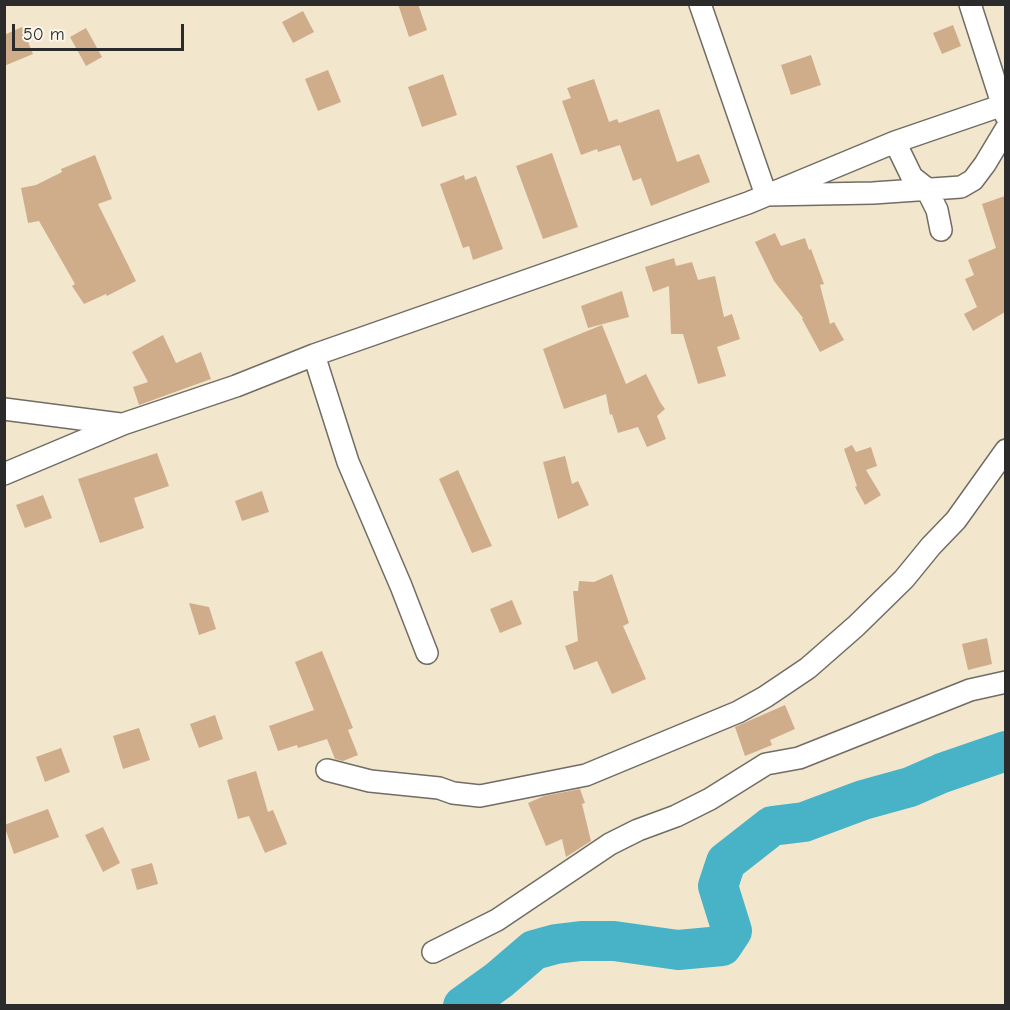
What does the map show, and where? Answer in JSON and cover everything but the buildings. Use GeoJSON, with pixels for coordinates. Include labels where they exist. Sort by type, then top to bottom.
{"type":"FeatureCollection","features":[{"type":"Feature","properties":{"kind":"street"},"geometry":{"type":"LineString","coordinates":[[700,4],[766,195]]}},
{"type":"Feature","properties":{"kind":"street"},"geometry":{"type":"LineString","coordinates":[[4,474],[123,424],[236,386],[314,355],[766,195],[895,142],[1005,108],[970,4]]}},
{"type":"Feature","properties":{"kind":"street"},"geometry":{"type":"LineString","coordinates":[[766,195],[873,193],[961,187],[974,180],[986,164],[1005,129]]}},
{"type":"Feature","properties":{"kind":"street"},"geometry":{"type":"LineString","coordinates":[[895,142],[912,177],[926,188],[937,210],[941,230]]}},
{"type":"Feature","properties":{"kind":"street"},"geometry":{"type":"LineString","coordinates":[[314,355],[348,462],[427,653]]}},
{"type":"Feature","properties":{"kind":"street"},"geometry":{"type":"LineString","coordinates":[[4,409],[123,424]]}},
{"type":"Feature","properties":{"kind":"street"},"geometry":{"type":"LineString","coordinates":[[327,770],[370,781],[439,788],[453,793],[480,796],[586,775],[738,712],[808,668],[888,595],[956,520],[1005,450]]}},
{"type":"Feature","properties":{"kind":"street"},"geometry":{"type":"LineString","coordinates":[[434,952],[497,920],[610,844],[710,799],[766,764],[799,758],[970,690],[1005,682]]}},
{"type":"Feature","properties":{"kind":"waterway"},"geometry":{"type":"LineString","coordinates":[[463,1006],[499,980],[534,950],[556,944],[614,941],[678,950],[722,946],[732,931],[718,886],[726,862],[772,826],[804,822],[863,800],[910,787],[942,773],[1006,751]]}}]}
